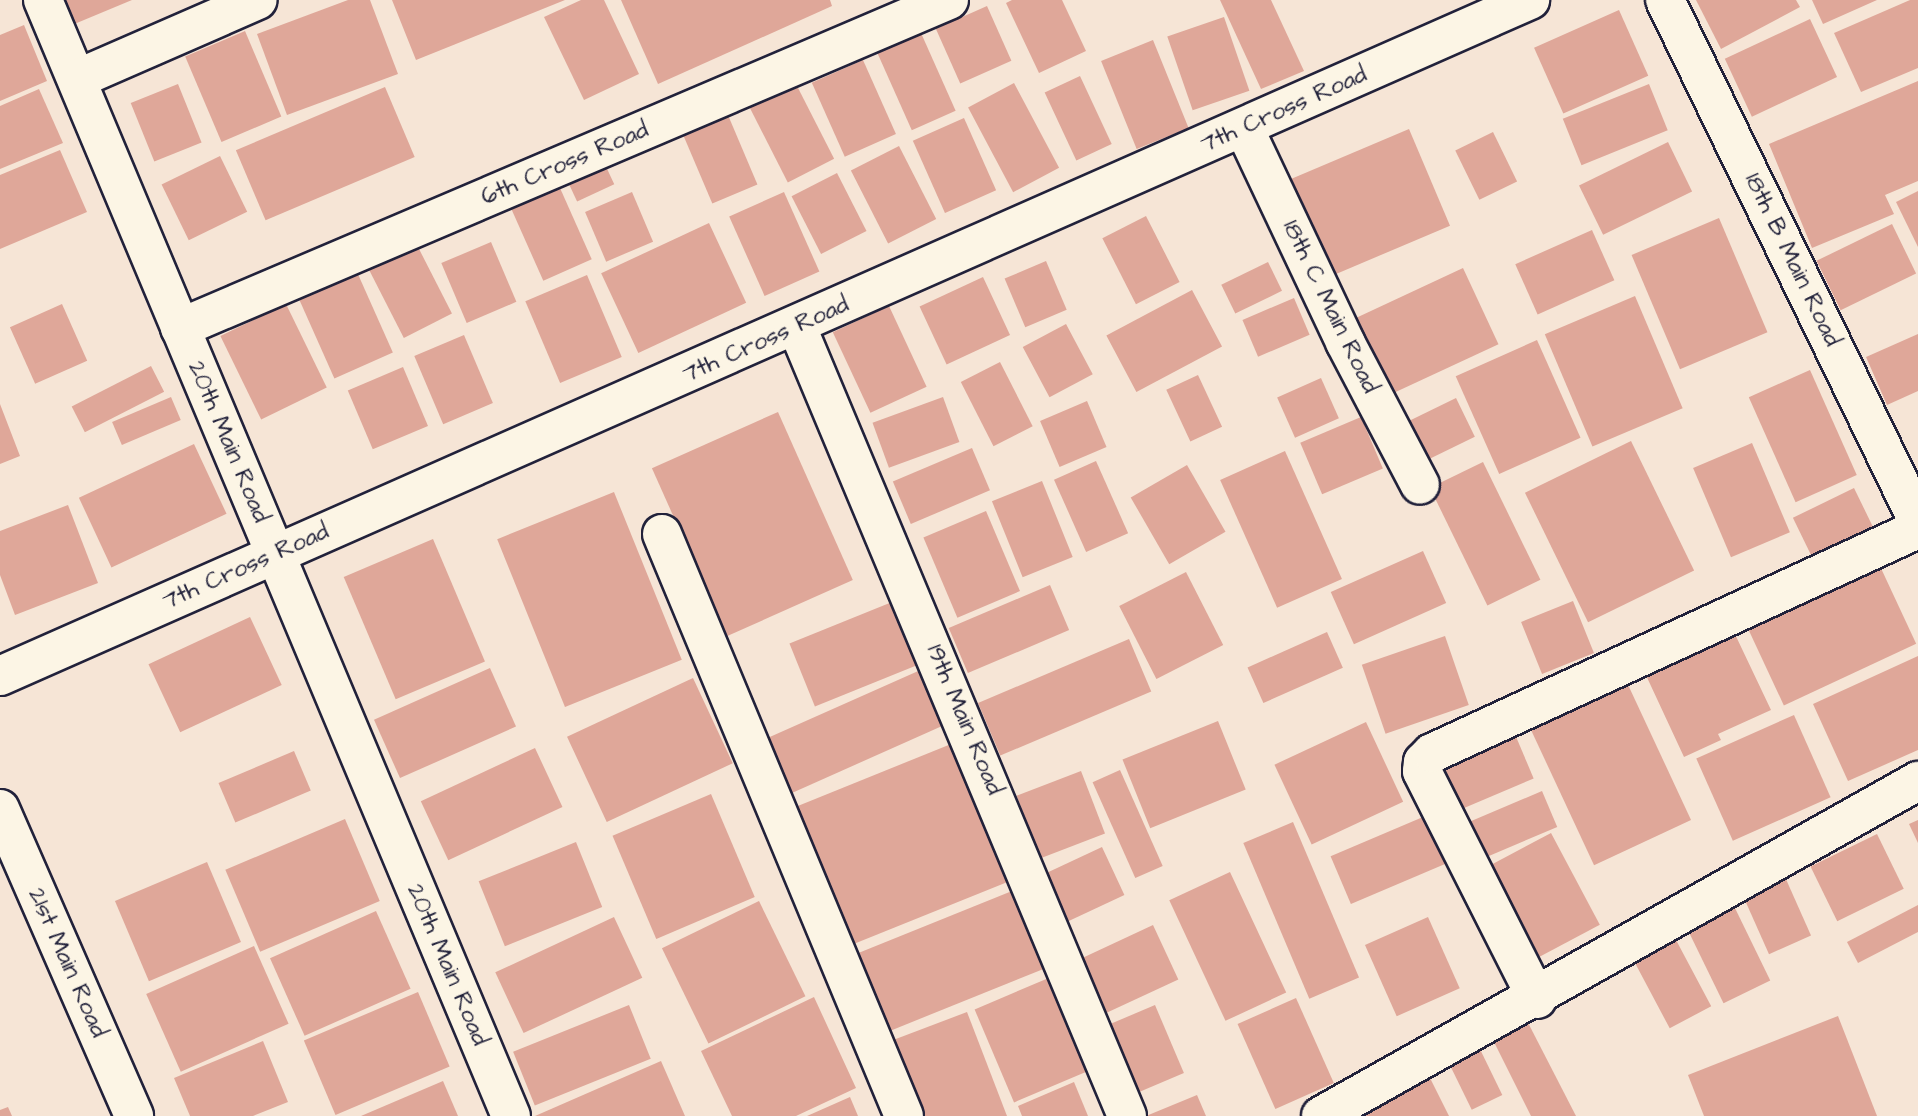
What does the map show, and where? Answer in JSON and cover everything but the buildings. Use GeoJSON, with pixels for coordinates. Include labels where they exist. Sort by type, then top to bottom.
{"type":"FeatureCollection","features":[{"type":"Feature","properties":{"kind":"street","name":"20th Main Road"},"geometry":{"type":"LineString","coordinates":[[43,0],[511,1116]]}},
{"type":"Feature","properties":{"kind":"street"},"geometry":{"type":"LineString","coordinates":[[77,79],[258,0]]}},
{"type":"Feature","properties":{"kind":"street","name":"6th Cross Road"},"geometry":{"type":"LineString","coordinates":[[180,328],[949,0]]}},
{"type":"Feature","properties":{"kind":"street","name":"7th Cross Road"},"geometry":{"type":"LineString","coordinates":[[0,676],[797,327],[1530,0]]}},
{"type":"Feature","properties":{"kind":"street","name":"18th B Main Road"},"geometry":{"type":"LineString","coordinates":[[1665,0],[1918,521]]}},
{"type":"Feature","properties":{"kind":"street","name":"18th C Main Road"},"geometry":{"type":"LineString","coordinates":[[1244,128],[1345,342],[1420,485]]}},
{"type":"Feature","properties":{"kind":"street","name":"19th Main Road"},"geometry":{"type":"LineString","coordinates":[[797,327],[1127,1116]]}},
{"type":"Feature","properties":{"kind":"street"},"geometry":{"type":"LineString","coordinates":[[1536,999],[1422,771],[1423,762],[1432,752],[1918,529]]}},
{"type":"Feature","properties":{"kind":"street"},"geometry":{"type":"LineString","coordinates":[[662,534],[904,1116]]}},
{"type":"Feature","properties":{"kind":"street"},"geometry":{"type":"LineString","coordinates":[[1321,1116],[1536,999],[1918,781]]}},
{"type":"Feature","properties":{"kind":"street","name":"21st Main Road"},"geometry":{"type":"LineString","coordinates":[[0,809],[134,1116]]}}]}
